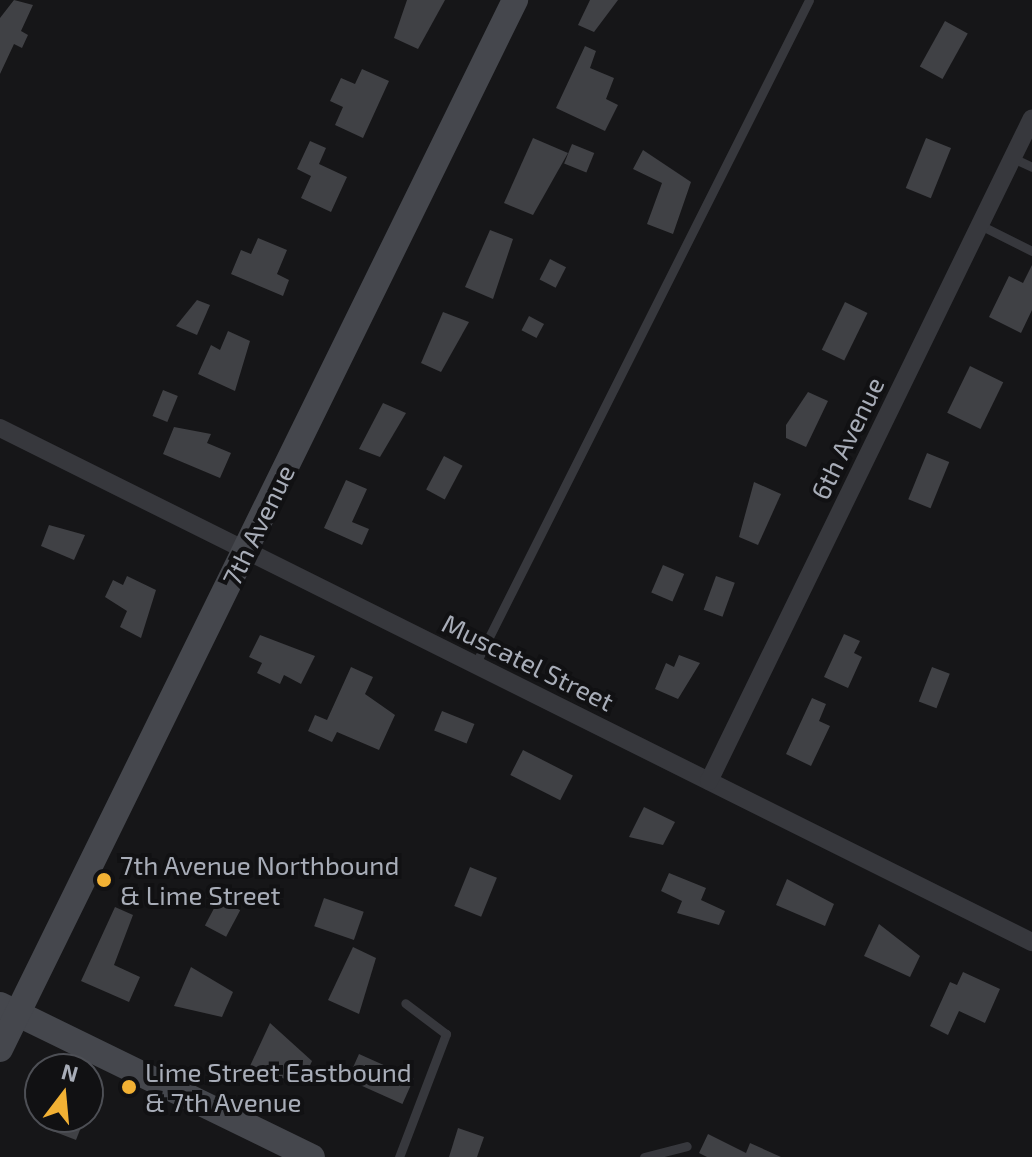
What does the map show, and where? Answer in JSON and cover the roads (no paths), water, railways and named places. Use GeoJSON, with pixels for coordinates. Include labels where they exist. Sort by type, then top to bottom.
{"type":"FeatureCollection","features":[{"type":"Feature","properties":{"kind":"street","name":"7th Avenue"},"geometry":{"type":"LineString","coordinates":[[0,1049],[9,1009],[245,551],[515,0]]}},
{"type":"Feature","properties":{"kind":"street","name":"6th Avenue"},"geometry":{"type":"LineString","coordinates":[[709,781],[1032,118]]}},
{"type":"Feature","properties":{"kind":"street","name":"Muscatel Street"},"geometry":{"type":"LineString","coordinates":[[0,428],[1032,942]]}},
{"type":"Feature","properties":{"kind":"street"},"geometry":{"type":"LineString","coordinates":[[9,1009],[312,1157]]}},
{"type":"Feature","properties":{"kind":"lane"},"geometry":{"type":"LineString","coordinates":[[475,665],[809,0]]}},
{"type":"Feature","properties":{"kind":"lane"},"geometry":{"type":"LineString","coordinates":[[1013,158],[1032,167]]}},
{"type":"Feature","properties":{"kind":"lane"},"geometry":{"type":"LineString","coordinates":[[980,225],[1032,251]]}},
{"type":"Feature","properties":{"kind":"lane"},"geometry":{"type":"LineString","coordinates":[[399,1157],[446,1046],[442,1024],[405,1003]]}},
{"type":"Feature","properties":{"kind":"lane"},"geometry":{"type":"LineString","coordinates":[[644,1157],[687,1146]]}},
{"type":"Feature","properties":{"kind":"place","name":"7th Avenue Northbound & Lime Street"},"geometry":{"type":"Point","coordinates":[104,880]}},
{"type":"Feature","properties":{"kind":"place","name":"Lime Street Eastbound & 7th Avenue"},"geometry":{"type":"Point","coordinates":[129,1087]}}]}
